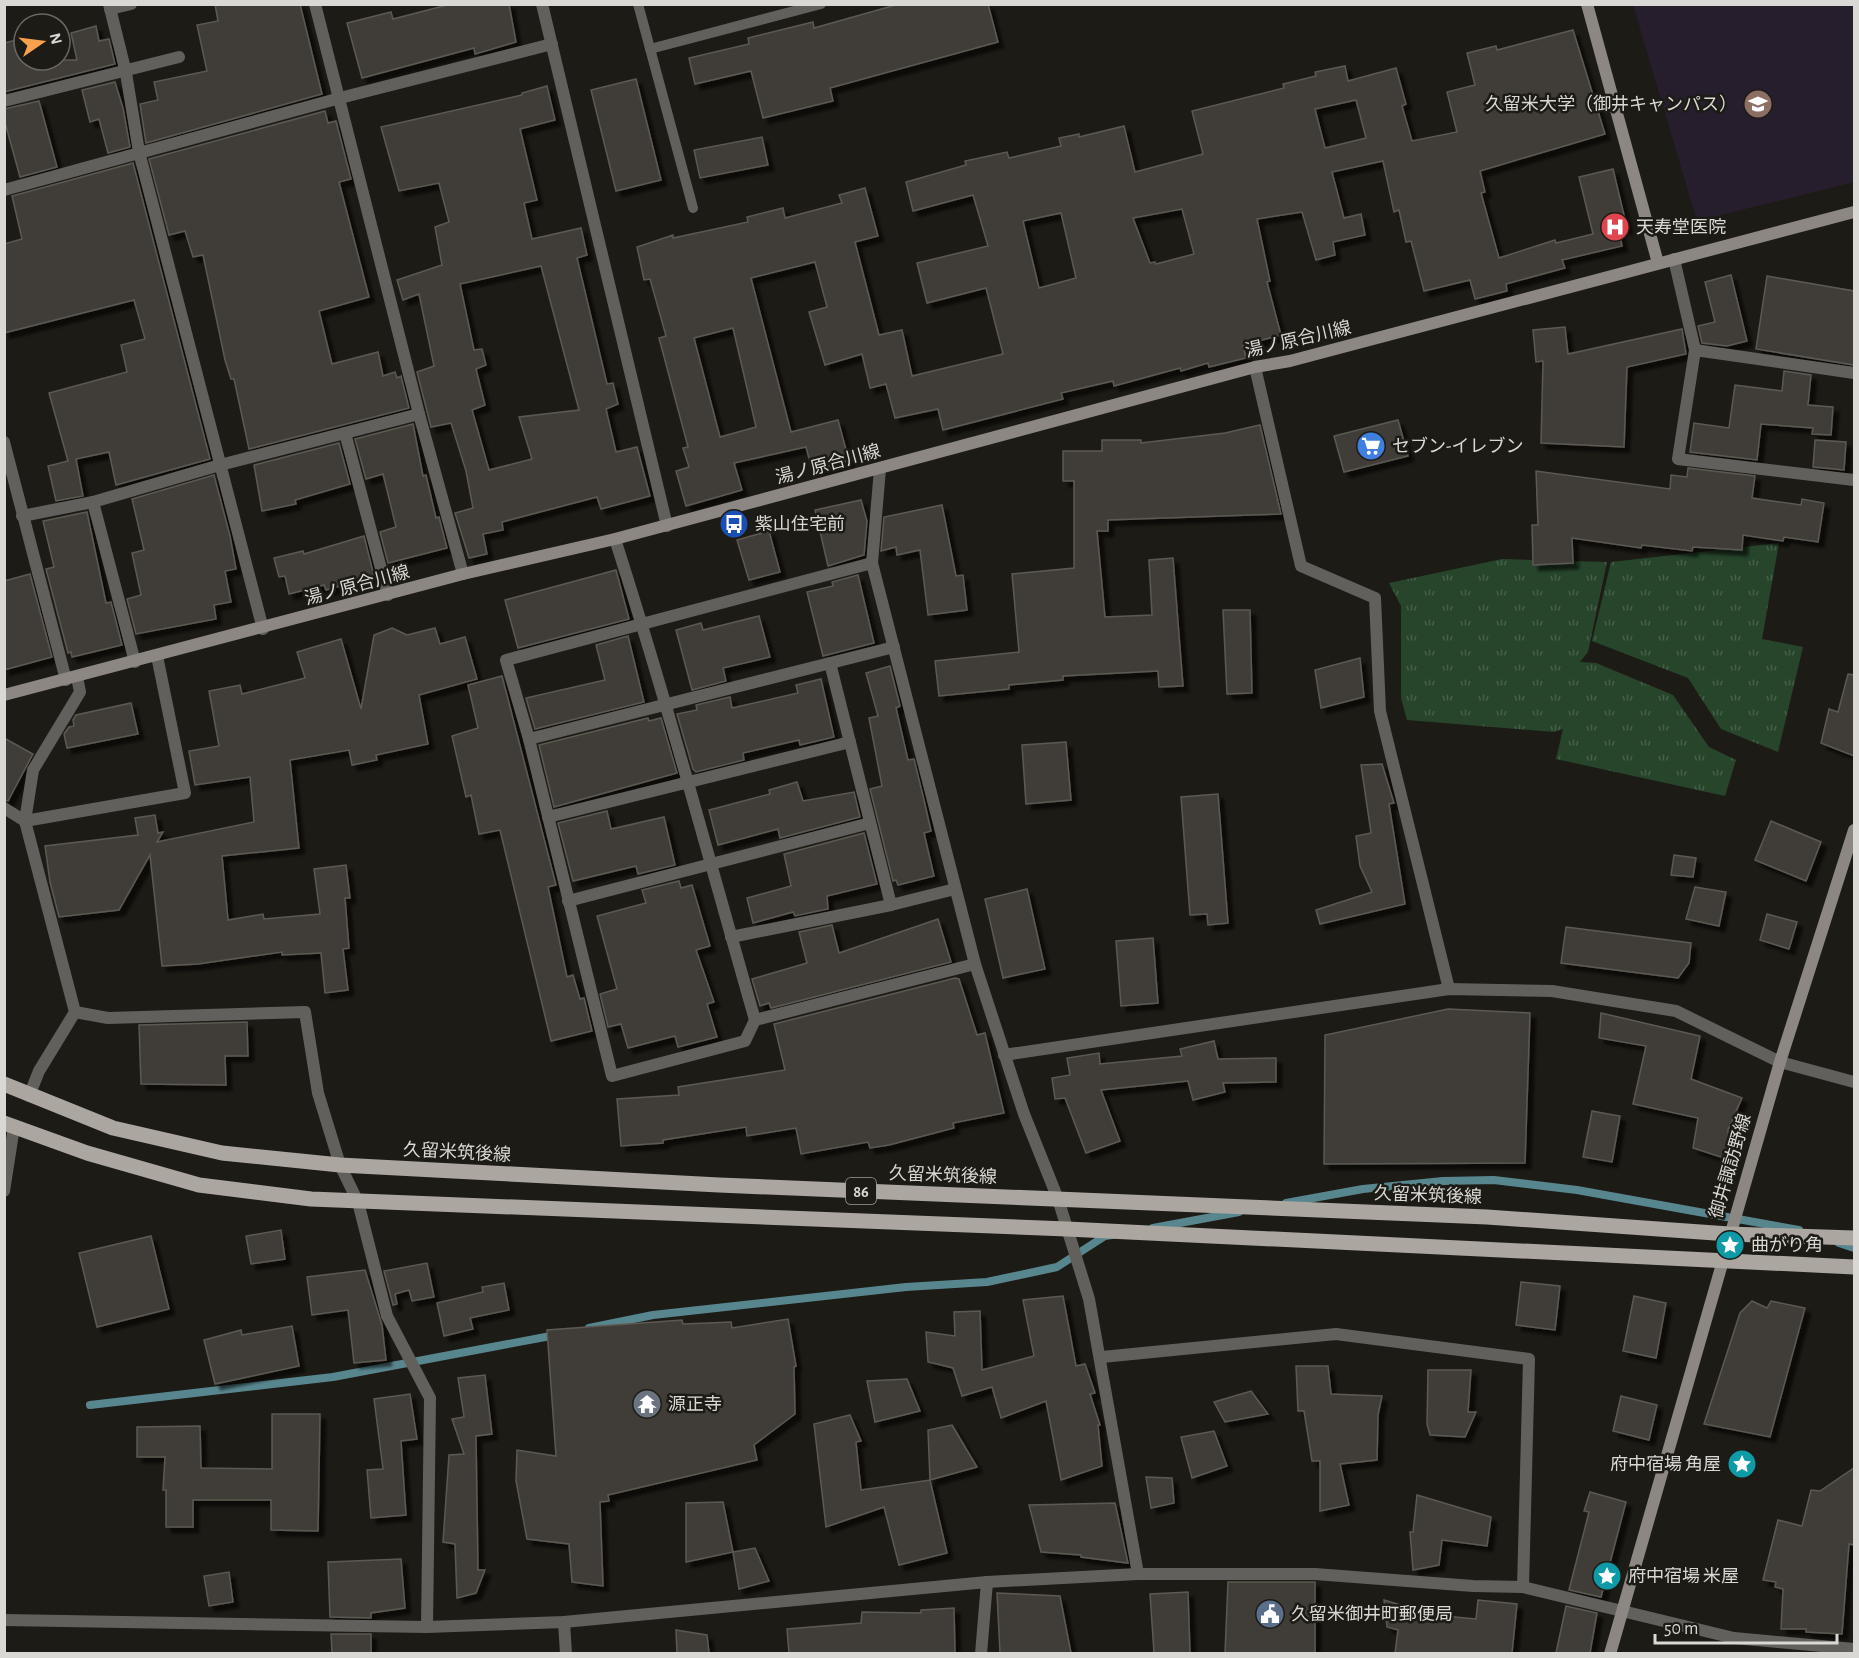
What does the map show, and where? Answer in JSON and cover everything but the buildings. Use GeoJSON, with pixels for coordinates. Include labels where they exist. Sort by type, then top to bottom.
{"type":"FeatureCollection","features":[{"type":"Feature","properties":{"kind":"main road"},"geometry":{"type":"LineString","coordinates":[[1587,4],[1658,263],[1854,212]]}},
{"type":"Feature","properties":{"kind":"main road","name":"湯ノ原合川線"},"geometry":{"type":"LineString","coordinates":[[4,695],[263,629],[463,574],[667,526],[1255,367],[1290,361],[1658,263]]}},
{"type":"Feature","properties":{"kind":"main road","name":"御井諏訪野線"},"geometry":{"type":"LineString","coordinates":[[1610,1653],[1721,1260],[1780,1062],[1854,830]]}},
{"type":"Feature","properties":{"kind":"main road","name":"久留米筑後線"},"geometry":{"type":"LineString","coordinates":[[4,1084],[113,1128],[222,1153],[340,1165],[1487,1217],[1729,1234],[1854,1238]]}},
{"type":"Feature","properties":{"kind":"main road","name":"86"},"geometry":{"type":"LineString","coordinates":[[9,1125],[87,1153],[199,1185],[358,1202],[1067,1229],[1854,1267]]}},
{"type":"Feature","properties":{"kind":"street"},"geometry":{"type":"LineString","coordinates":[[131,4],[109,7],[126,72],[139,152],[263,629]]}},
{"type":"Feature","properties":{"kind":"street"},"geometry":{"type":"LineString","coordinates":[[315,4],[419,414],[463,574]]}},
{"type":"Feature","properties":{"kind":"street"},"geometry":{"type":"LineString","coordinates":[[542,4],[667,526]]}},
{"type":"Feature","properties":{"kind":"street"},"geometry":{"type":"LineString","coordinates":[[4,190],[340,98],[552,44]]}},
{"type":"Feature","properties":{"kind":"street"},"geometry":{"type":"LineString","coordinates":[[4,101],[179,57]]}},
{"type":"Feature","properties":{"kind":"street"},"geometry":{"type":"LineString","coordinates":[[1674,259],[1695,350],[1678,459],[1854,480]]}},
{"type":"Feature","properties":{"kind":"street"},"geometry":{"type":"LineString","coordinates":[[1695,350],[1854,373]]}},
{"type":"Feature","properties":{"kind":"street"},"geometry":{"type":"LineString","coordinates":[[1255,367],[1301,566],[1376,598],[1380,711],[1449,989]]}},
{"type":"Feature","properties":{"kind":"street"},"geometry":{"type":"LineString","coordinates":[[22,516],[93,502],[220,465],[419,414]]}},
{"type":"Feature","properties":{"kind":"street"},"geometry":{"type":"LineString","coordinates":[[345,433],[388,595]]}},
{"type":"Feature","properties":{"kind":"street"},"geometry":{"type":"LineString","coordinates":[[4,442],[22,516],[72,679],[80,692],[33,770],[25,821],[75,1011],[39,1071],[29,1096]]}},
{"type":"Feature","properties":{"kind":"street"},"geometry":{"type":"LineString","coordinates":[[880,469],[872,563],[975,964],[1004,1055],[1058,1199],[1089,1299],[1138,1574]]}},
{"type":"Feature","properties":{"kind":"street"},"geometry":{"type":"LineString","coordinates":[[93,502],[135,662]]}},
{"type":"Feature","properties":{"kind":"street"},"geometry":{"type":"LineString","coordinates":[[615,539],[642,624],[712,864],[755,1020],[744,1041],[612,1077],[529,739],[506,660],[642,624],[872,563]]}},
{"type":"Feature","properties":{"kind":"street"},"geometry":{"type":"LineString","coordinates":[[529,739],[894,647]]}},
{"type":"Feature","properties":{"kind":"street"},"geometry":{"type":"LineString","coordinates":[[4,808],[25,821],[185,793],[156,656]]}},
{"type":"Feature","properties":{"kind":"street"},"geometry":{"type":"LineString","coordinates":[[830,663],[891,905]]}},
{"type":"Feature","properties":{"kind":"street"},"geometry":{"type":"LineString","coordinates":[[548,818],[850,742]]}},
{"type":"Feature","properties":{"kind":"street"},"geometry":{"type":"LineString","coordinates":[[568,901],[870,823]]}},
{"type":"Feature","properties":{"kind":"street"},"geometry":{"type":"LineString","coordinates":[[731,937],[891,905],[955,889]]}},
{"type":"Feature","properties":{"kind":"street"},"geometry":{"type":"LineString","coordinates":[[755,1020],[975,964]]}},
{"type":"Feature","properties":{"kind":"street"},"geometry":{"type":"LineString","coordinates":[[1004,1055],[1449,989],[1552,991],[1676,1011],[1780,1062],[1854,1082]]}},
{"type":"Feature","properties":{"kind":"street"},"geometry":{"type":"LineString","coordinates":[[75,1011],[108,1018],[304,1012],[318,1093],[340,1165],[358,1202],[387,1316],[430,1398],[427,1627]]}},
{"type":"Feature","properties":{"kind":"street"},"geometry":{"type":"LineString","coordinates":[[4,1191],[9,1125]]}},
{"type":"Feature","properties":{"kind":"street"},"geometry":{"type":"LineString","coordinates":[[1101,1358],[1336,1334],[1529,1359],[1522,1587]]}},
{"type":"Feature","properties":{"kind":"street"},"geometry":{"type":"LineString","coordinates":[[4,1620],[427,1627],[564,1622],[987,1582],[1138,1574],[1314,1574],[1473,1586],[1522,1587],[1734,1638],[1854,1649]]}},
{"type":"Feature","properties":{"kind":"street"},"geometry":{"type":"LineString","coordinates":[[981,1653],[987,1582]]}},
{"type":"Feature","properties":{"kind":"street"},"geometry":{"type":"LineString","coordinates":[[564,1622],[566,1653]]}},
{"type":"Feature","properties":{"kind":"lane"},"geometry":{"type":"LineString","coordinates":[[638,4],[693,208]]}},
{"type":"Feature","properties":{"kind":"lane"},"geometry":{"type":"LineString","coordinates":[[650,49],[821,4]]}},
{"type":"Feature","properties":{"kind":"shaded area","name":"久留米大学（御井キャンパス）"},"geometry":{"type":"Polygon","coordinates":[[[1633,5],[1854,5],[1854,182],[1697,221],[1633,5]]]}},
{"type":"Feature","properties":{"kind":"green space"},"geometry":{"type":"Polygon","coordinates":[[[1779,543],[1762,639],[1803,647],[1778,752],[1721,729],[1688,678],[1592,641],[1611,562],[1779,543]]]}},
{"type":"Feature","properties":{"kind":"green space"},"geometry":{"type":"Polygon","coordinates":[[[1502,559],[1607,562],[1588,652],[1580,662],[1596,663],[1673,695],[1709,747],[1736,760],[1725,796],[1556,759],[1563,729],[1554,732],[1407,720],[1401,698],[1401,606],[1389,583],[1502,559]]]}},
{"type":"Feature","properties":{"kind":"waterway"},"geometry":{"type":"LineString","coordinates":[[1286,1203],[1363,1189],[1443,1181],[1494,1180],[1577,1190],[1799,1230]]}},
{"type":"Feature","properties":{"kind":"waterway"},"geometry":{"type":"LineString","coordinates":[[1153,1228],[1239,1212]]}},
{"type":"Feature","properties":{"kind":"waterway"},"geometry":{"type":"LineString","coordinates":[[589,1328],[653,1315],[906,1287],[987,1282],[1057,1267],[1105,1236],[1112,1235]]}},
{"type":"Feature","properties":{"kind":"waterway"},"geometry":{"type":"LineString","coordinates":[[1839,1243],[1854,1248]]}},
{"type":"Feature","properties":{"kind":"waterway"},"geometry":{"type":"LineString","coordinates":[[90,1405],[333,1377],[556,1335]]}},
{"type":"Feature","properties":{"kind":"place","name":"久留米大学（御井キャンパス）"},"geometry":{"type":"Point","coordinates":[1758,104]}},
{"type":"Feature","properties":{"kind":"place","name":"天寿堂医院"},"geometry":{"type":"Point","coordinates":[1615,227]}},
{"type":"Feature","properties":{"kind":"place","name":"セブン-イレブン"},"geometry":{"type":"Point","coordinates":[1371,446]}},
{"type":"Feature","properties":{"kind":"place","name":"紫山住宅前"},"geometry":{"type":"Point","coordinates":[734,524]}},
{"type":"Feature","properties":{"kind":"place","name":"曲がり角"},"geometry":{"type":"Point","coordinates":[1730,1245]}},
{"type":"Feature","properties":{"kind":"place","name":"源正寺"},"geometry":{"type":"Point","coordinates":[647,1404]}},
{"type":"Feature","properties":{"kind":"place","name":"府中宿場 角屋"},"geometry":{"type":"Point","coordinates":[1742,1464]}},
{"type":"Feature","properties":{"kind":"place","name":"府中宿場 米屋"},"geometry":{"type":"Point","coordinates":[1607,1576]}},
{"type":"Feature","properties":{"kind":"place","name":"久留米御井町郵便局"},"geometry":{"type":"Point","coordinates":[1270,1614]}}]}
